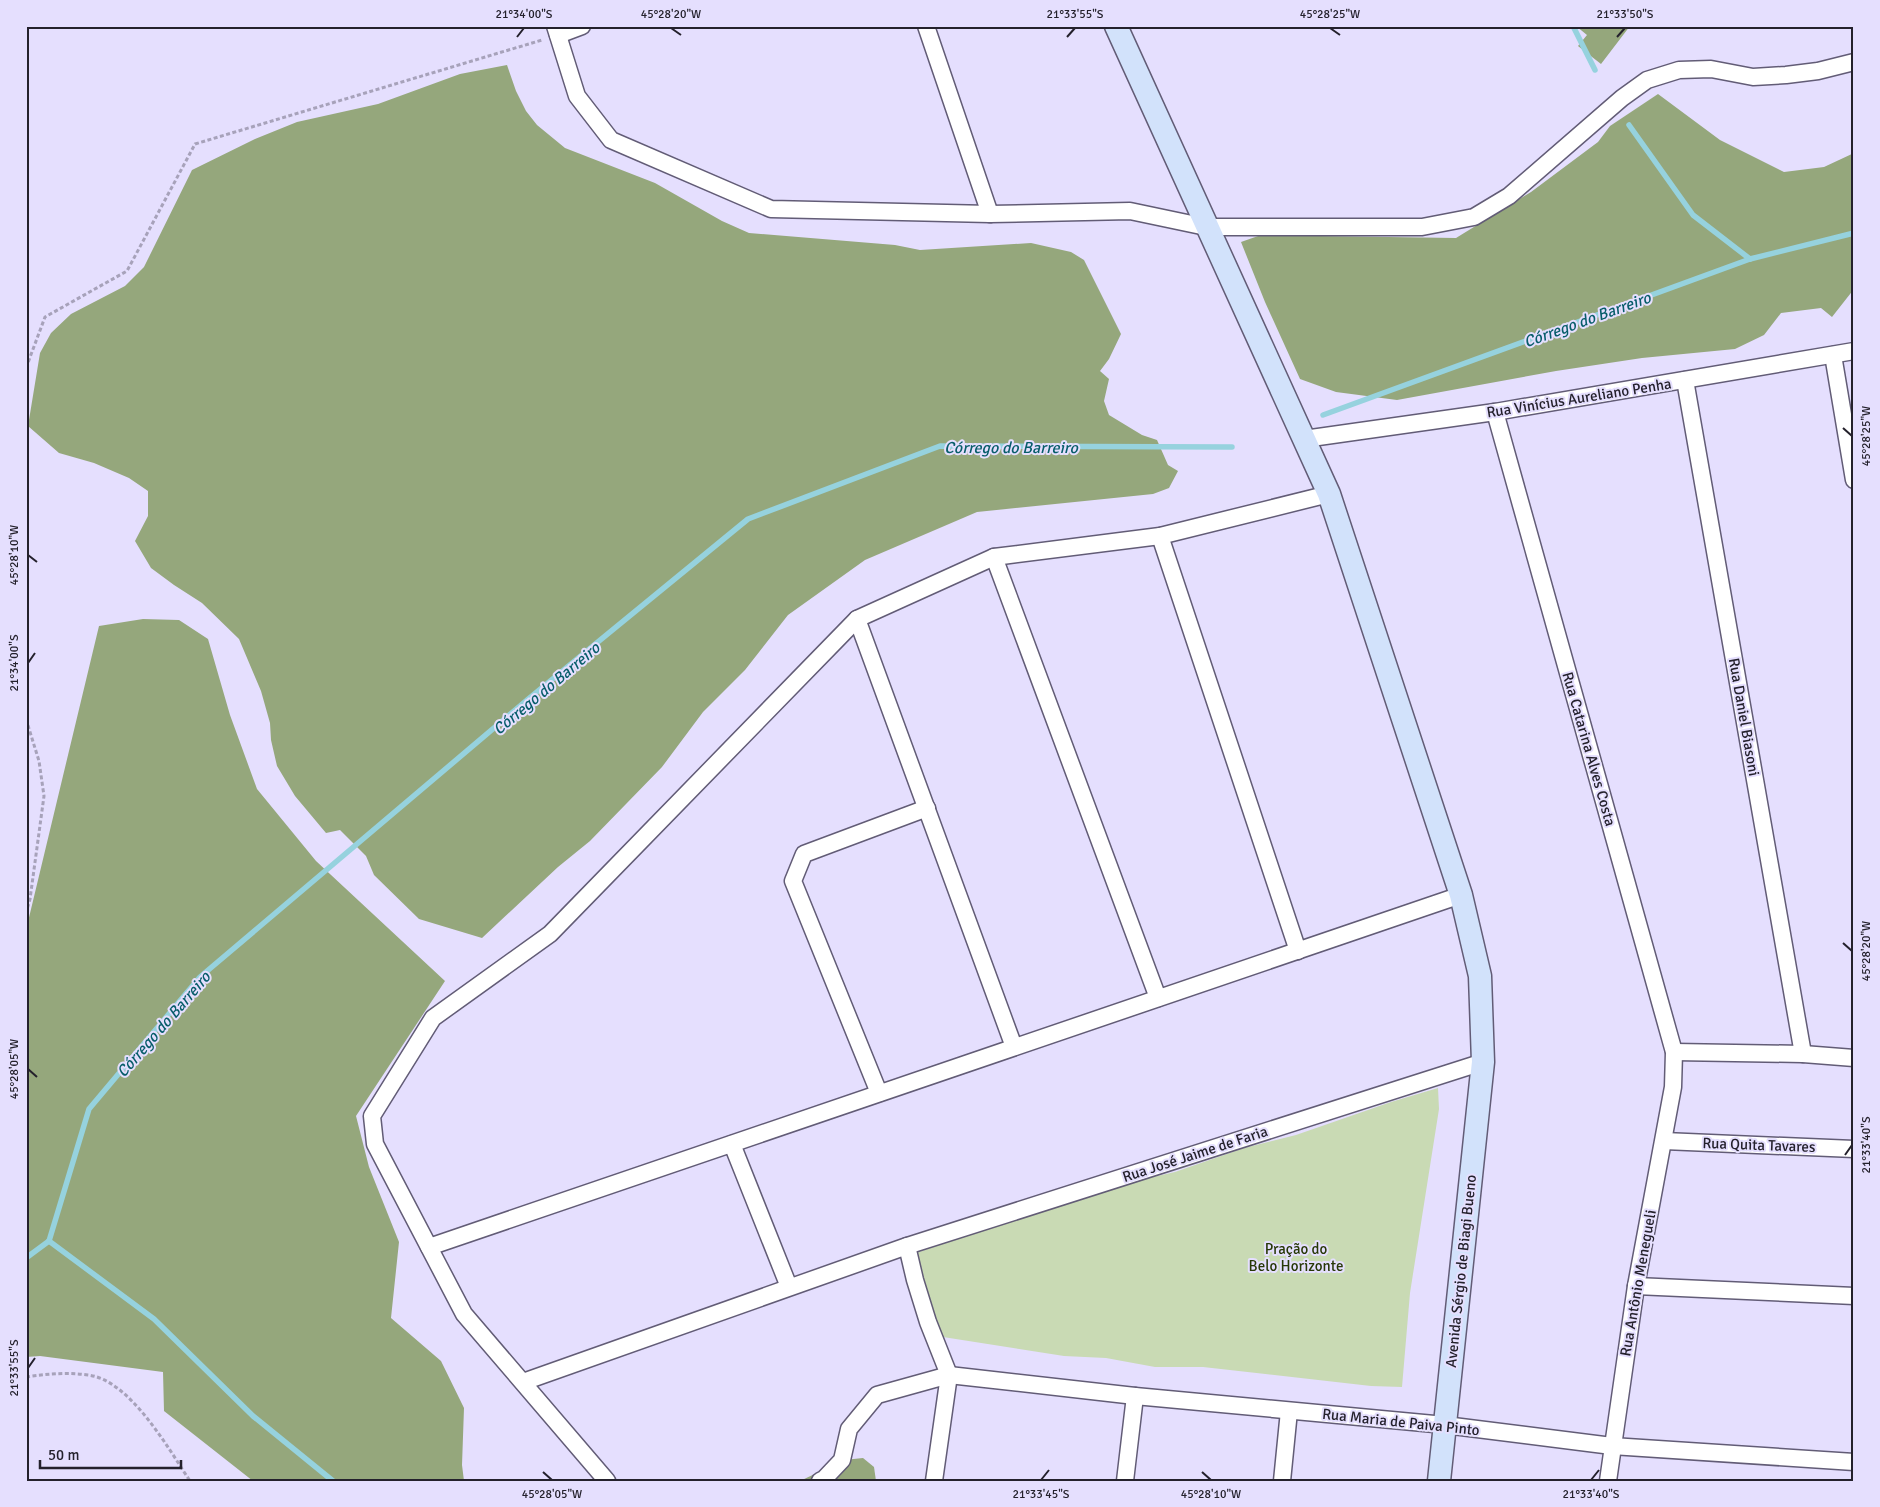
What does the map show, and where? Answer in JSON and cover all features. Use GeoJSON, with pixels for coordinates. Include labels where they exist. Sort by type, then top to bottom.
{"type":"FeatureCollection","features":[{"type":"Feature","properties":{"kind":"street"},"geometry":{"type":"LineString","coordinates":[[582,26],[557,31],[577,96],[611,140],[771,209],[990,214],[1130,212],[1206,226],[1422,227],[1474,217],[1510,196],[1622,98],[1648,80],[1679,70],[1711,69],[1753,77],[1786,76],[1818,71],[1854,62]]}},
{"type":"Feature","properties":{"kind":"street"},"geometry":{"type":"LineString","coordinates":[[926,26],[990,214]]}},
{"type":"Feature","properties":{"kind":"street","name":"Avenida Sérgio de Biagi Bueno"},"geometry":{"type":"LineString","coordinates":[[1116,26],[1329,494],[1461,895],[1480,976],[1483,1062],[1439,1481]]}},
{"type":"Feature","properties":{"kind":"street","name":"Rua Vinícius Aureliano Penha"},"geometry":{"type":"LineString","coordinates":[[1304,439],[1495,412],[1854,351]]}},
{"type":"Feature","properties":{"kind":"street"},"geometry":{"type":"LineString","coordinates":[[1833,355],[1854,480]]}},
{"type":"Feature","properties":{"kind":"street","name":"Rua Daniel Biasoni"},"geometry":{"type":"LineString","coordinates":[[1685,380],[1803,1054]]}},
{"type":"Feature","properties":{"kind":"street","name":"Rua Catarina Alves Costa"},"geometry":{"type":"LineString","coordinates":[[1495,412],[1674,1052],[1673,1087]]}},
{"type":"Feature","properties":{"kind":"street"},"geometry":{"type":"LineString","coordinates":[[607,1481],[464,1314],[375,1144],[372,1116],[432,1018],[550,934],[857,619],[994,557],[1160,536],[1329,494]]}},
{"type":"Feature","properties":{"kind":"street"},"geometry":{"type":"LineString","coordinates":[[1160,536],[1298,951]]}},
{"type":"Feature","properties":{"kind":"street"},"geometry":{"type":"LineString","coordinates":[[994,557],[1158,998]]}},
{"type":"Feature","properties":{"kind":"street"},"geometry":{"type":"LineString","coordinates":[[857,619],[1014,1047]]}},
{"type":"Feature","properties":{"kind":"street"},"geometry":{"type":"LineString","coordinates":[[879,1094],[793,880],[804,854],[926,808]]}},
{"type":"Feature","properties":{"kind":"street"},"geometry":{"type":"LineString","coordinates":[[429,1247],[1461,895]]}},
{"type":"Feature","properties":{"kind":"street"},"geometry":{"type":"LineString","coordinates":[[1674,1052],[1803,1054],[1854,1058]]}},
{"type":"Feature","properties":{"kind":"street","name":"Rua José Jaime de Faria"},"geometry":{"type":"LineString","coordinates":[[522,1382],[907,1246],[1483,1062]]}},
{"type":"Feature","properties":{"kind":"street","name":"Rua Antônio Menegueli"},"geometry":{"type":"LineString","coordinates":[[1608,1481],[1636,1286],[1673,1087]]}},
{"type":"Feature","properties":{"kind":"street","name":"Rua Quita Tavares"},"geometry":{"type":"LineString","coordinates":[[1664,1141],[1854,1149]]}},
{"type":"Feature","properties":{"kind":"street"},"geometry":{"type":"LineString","coordinates":[[732,1144],[789,1287]]}},
{"type":"Feature","properties":{"kind":"street"},"geometry":{"type":"LineString","coordinates":[[907,1246],[928,1322],[948,1375],[934,1481]]}},
{"type":"Feature","properties":{"kind":"street"},"geometry":{"type":"LineString","coordinates":[[1636,1286],[1854,1296]]}},
{"type":"Feature","properties":{"kind":"street"},"geometry":{"type":"LineString","coordinates":[[820,1481],[842,1460],[849,1428],[877,1395],[948,1375]]}},
{"type":"Feature","properties":{"kind":"street","name":"Rua Maria de Paiva Pinto"},"geometry":{"type":"LineString","coordinates":[[948,1375],[1135,1396],[1445,1425],[1612,1446],[1854,1462]]}},
{"type":"Feature","properties":{"kind":"street"},"geometry":{"type":"LineString","coordinates":[[1125,1481],[1135,1396]]}},
{"type":"Feature","properties":{"kind":"street"},"geometry":{"type":"LineString","coordinates":[[1282,1481],[1289,1411]]}},
{"type":"Feature","properties":{"kind":"path"},"geometry":{"type":"LineString","coordinates":[[26,368],[45,317],[126,271],[195,144],[557,31]]}},
{"type":"Feature","properties":{"kind":"path"},"geometry":{"type":"LineString","coordinates":[[26,719],[39,761],[44,796],[30,899],[26,913]]}},
{"type":"Feature","properties":{"kind":"path"},"geometry":{"type":"LineString","coordinates":[[26,1377],[51,1374],[90,1375],[110,1383],[142,1410],[190,1481]]}},
{"type":"Feature","properties":{"kind":"green space"},"geometry":{"type":"Polygon","coordinates":[[[1576,26],[1630,26],[1601,64],[1578,46],[1587,35],[1576,26]]]}},
{"type":"Feature","properties":{"kind":"green space"},"geometry":{"type":"Polygon","coordinates":[[[507,65],[516,91],[526,111],[537,125],[565,148],[655,183],[722,221],[749,233],[895,245],[920,250],[1031,243],[1071,252],[1084,260],[1121,334],[1109,359],[1100,371],[1109,379],[1104,401],[1109,415],[1142,435],[1157,440],[1168,465],[1178,471],[1169,488],[1153,494],[977,512],[865,560],[788,615],[745,670],[703,712],[662,767],[590,841],[558,867],[482,938],[419,919],[374,875],[366,856],[340,830],[326,833],[295,796],[277,766],[271,740],[270,723],[261,691],[239,639],[202,603],[151,568],[135,541],[148,516],[148,491],[129,478],[94,463],[59,453],[28,426],[40,353],[51,333],[71,314],[125,286],[144,267],[192,170],[255,139],[297,122],[378,104],[460,74],[507,65]]]}},
{"type":"Feature","properties":{"kind":"green space"},"geometry":{"type":"Polygon","coordinates":[[[1658,94],[1720,140],[1784,172],[1824,167],[1854,153],[1854,289],[1832,317],[1821,308],[1781,313],[1764,335],[1735,349],[1642,358],[1556,371],[1397,400],[1336,392],[1300,379],[1265,302],[1241,242],[1261,235],[1456,238],[1531,192],[1598,142],[1610,126],[1658,94]]]}},
{"type":"Feature","properties":{"kind":"green space"},"geometry":{"type":"Polygon","coordinates":[[[143,619],[179,620],[208,639],[230,715],[257,789],[316,861],[445,981],[356,1116],[369,1167],[399,1242],[391,1318],[441,1361],[464,1408],[462,1465],[464,1481],[253,1481],[164,1411],[163,1372],[40,1356],[26,1357],[26,930],[99,626],[143,619]]]}},
{"type":"Feature","properties":{"kind":"green space","name":"Pração do Belo Horizonte"},"geometry":{"type":"Polygon","coordinates":[[[1438,1088],[1439,1109],[1410,1293],[1402,1387],[1371,1386],[1203,1367],[1155,1367],[1106,1358],[1064,1356],[943,1337],[931,1309],[916,1253],[1024,1216],[1081,1200],[1122,1184],[1175,1172],[1244,1148],[1296,1135],[1438,1088]]]}},
{"type":"Feature","properties":{"kind":"green space"},"geometry":{"type":"Polygon","coordinates":[[[863,1458],[874,1467],[876,1481],[800,1481],[844,1460],[863,1458]]]}},
{"type":"Feature","properties":{"kind":"waterway"},"geometry":{"type":"LineString","coordinates":[[1573,26],[1595,70]]}},
{"type":"Feature","properties":{"kind":"waterway"},"geometry":{"type":"LineString","coordinates":[[1629,125],[1693,215],[1750,259]]}},
{"type":"Feature","properties":{"kind":"waterway","name":"Córrego do Barreiro"},"geometry":{"type":"LineString","coordinates":[[1323,415],[1750,259],[1854,233]]}},
{"type":"Feature","properties":{"kind":"waterway","name":"Córrego do Barreiro"},"geometry":{"type":"LineString","coordinates":[[49,1241],[89,1109],[200,977],[527,700],[748,519],[940,446],[1232,447]]}},
{"type":"Feature","properties":{"kind":"waterway"},"geometry":{"type":"LineString","coordinates":[[49,1241],[154,1319],[253,1416],[333,1481]]}},
{"type":"Feature","properties":{"kind":"waterway"},"geometry":{"type":"LineString","coordinates":[[26,1258],[49,1241]]}}]}
